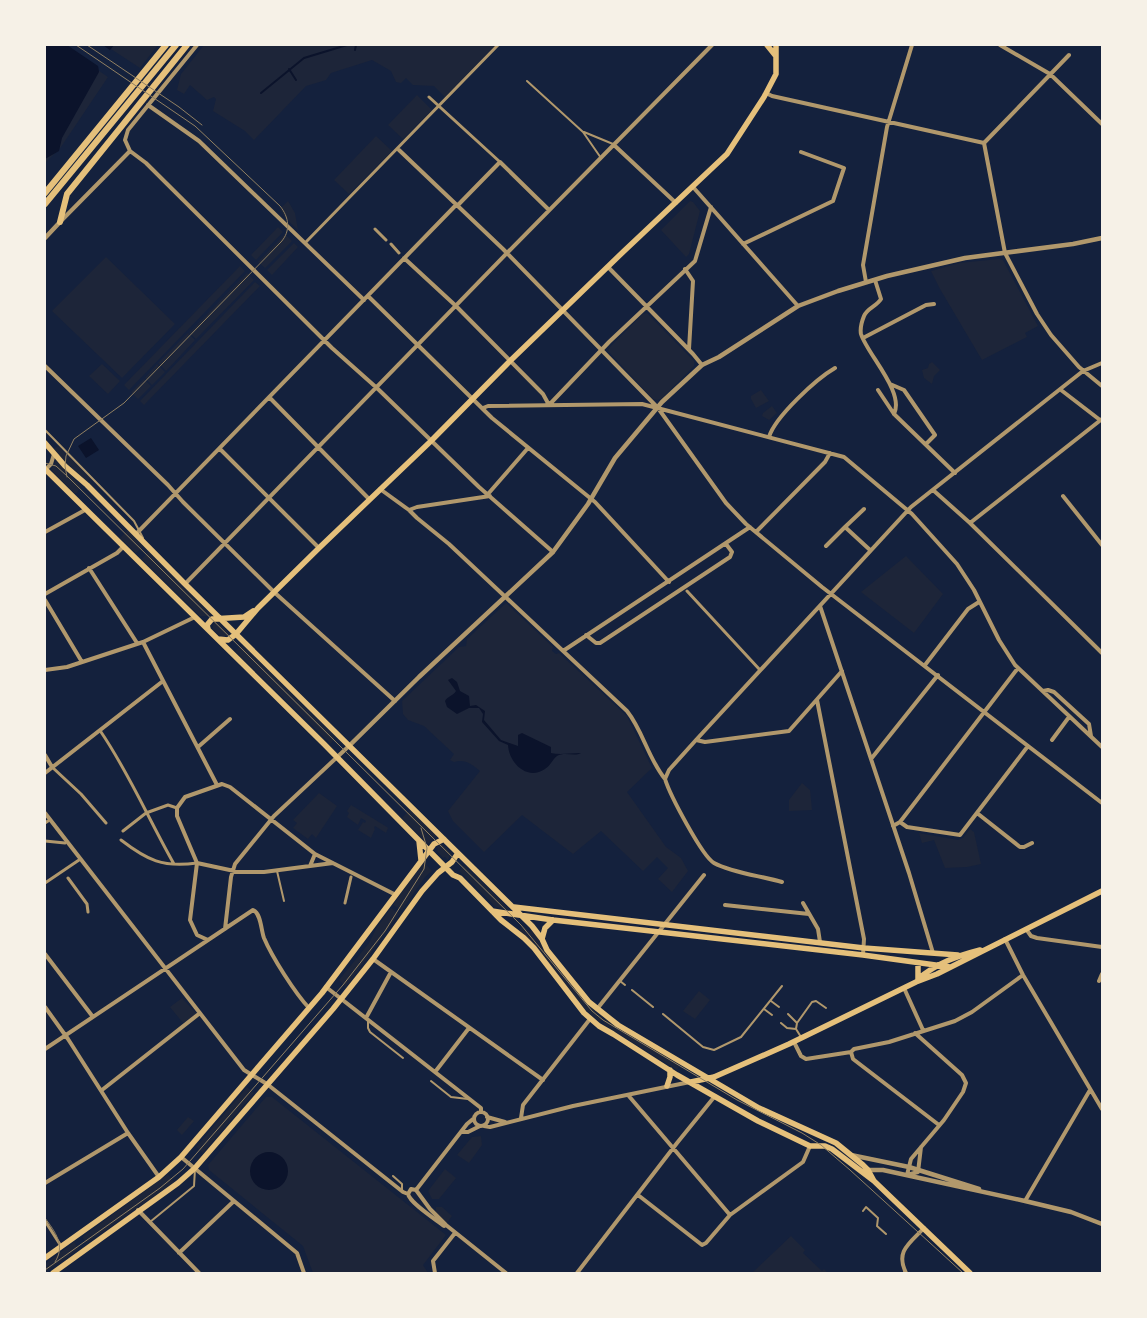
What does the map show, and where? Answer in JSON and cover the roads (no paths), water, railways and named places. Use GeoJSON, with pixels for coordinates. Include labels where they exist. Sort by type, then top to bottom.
{"type":"FeatureCollection","features":[{"type":"Feature","properties":{"kind":"highway"},"geometry":{"type":"LineString","coordinates":[[45,193],[166,45]]}},
{"type":"Feature","properties":{"kind":"highway"},"geometry":{"type":"LineString","coordinates":[[45,204],[176,45]]}},
{"type":"Feature","properties":{"kind":"highway"},"geometry":{"type":"LineString","coordinates":[[60,222],[67,194],[104,149],[107,142],[137,108],[187,45]]}},
{"type":"Feature","properties":{"kind":"highway"},"geometry":{"type":"LineString","coordinates":[[90,150],[107,142]]}},
{"type":"Feature","properties":{"kind":"main road"},"geometry":{"type":"LineString","coordinates":[[768,45],[775,56]]}},
{"type":"Feature","properties":{"kind":"main road"},"geometry":{"type":"LineString","coordinates":[[218,639],[228,640],[236,634],[274,592],[431,441],[510,361],[727,154],[766,93],[776,74],[776,45]]}},
{"type":"Feature","properties":{"kind":"main road"},"geometry":{"type":"LineString","coordinates":[[45,443],[54,454],[138,533],[146,544],[220,619],[514,907],[542,938],[547,950],[589,1002],[643,1041],[708,1079],[759,1108],[836,1143],[868,1170],[874,1182]]}},
{"type":"Feature","properties":{"kind":"main road"},"geometry":{"type":"LineString","coordinates":[[45,470],[208,629],[418,839],[431,850],[453,875],[460,878],[492,911],[534,948],[590,1019],[670,1070],[758,1121],[810,1146],[828,1147],[874,1182],[970,1273]]}},
{"type":"Feature","properties":{"kind":"main road"},"geometry":{"type":"LineString","coordinates":[[195,617],[209,621],[212,619],[244,618],[258,608]]}},
{"type":"Feature","properties":{"kind":"main road"},"geometry":{"type":"LineString","coordinates":[[208,629],[209,621]]}},
{"type":"Feature","properties":{"kind":"main road"},"geometry":{"type":"LineString","coordinates":[[418,839],[422,860]]}},
{"type":"Feature","properties":{"kind":"main road"},"geometry":{"type":"LineString","coordinates":[[45,1258],[159,1177],[181,1158],[326,987],[436,842],[444,839]]}},
{"type":"Feature","properties":{"kind":"main road"},"geometry":{"type":"LineString","coordinates":[[53,1273],[138,1210],[178,1183],[195,1168],[341,999],[373,959],[433,877],[452,862],[458,853]]}},
{"type":"Feature","properties":{"kind":"main road"},"geometry":{"type":"LineString","coordinates":[[917,980],[927,978],[950,967],[1102,891]]}},
{"type":"Feature","properties":{"kind":"main road"},"geometry":{"type":"LineString","coordinates":[[514,907],[864,948],[958,955]]}},
{"type":"Feature","properties":{"kind":"main road"},"geometry":{"type":"LineString","coordinates":[[492,911],[553,920],[863,955],[950,967]]}},
{"type":"Feature","properties":{"kind":"main road"},"geometry":{"type":"LineString","coordinates":[[542,938],[545,928],[553,920]]}},
{"type":"Feature","properties":{"kind":"main road"},"geometry":{"type":"LineString","coordinates":[[691,1082],[708,1079],[794,1042],[904,988],[936,966],[958,955],[986,948]]}},
{"type":"Feature","properties":{"kind":"main road"},"geometry":{"type":"LineString","coordinates":[[927,978],[934,972],[936,966],[933,953]]}},
{"type":"Feature","properties":{"kind":"main road"},"geometry":{"type":"LineString","coordinates":[[917,980],[918,963]]}},
{"type":"Feature","properties":{"kind":"main road"},"geometry":{"type":"LineString","coordinates":[[667,1086],[670,1077],[670,1070]]}},
{"type":"Feature","properties":{"kind":"street"},"geometry":{"type":"LineString","coordinates":[[197,45],[125,134],[126,144],[130,151],[146,163],[431,441],[553,552]]}},
{"type":"Feature","properties":{"kind":"street"},"geometry":{"type":"LineString","coordinates":[[305,243],[347,202],[498,45]]}},
{"type":"Feature","properties":{"kind":"street"},"geometry":{"type":"LineString","coordinates":[[185,584],[712,45]]}},
{"type":"Feature","properties":{"kind":"street"},"geometry":{"type":"LineString","coordinates":[[866,282],[863,265],[889,122],[912,45]]}},
{"type":"Feature","properties":{"kind":"street"},"geometry":{"type":"LineString","coordinates":[[1000,45],[1050,74],[1102,124]]}},
{"type":"Feature","properties":{"kind":"street"},"geometry":{"type":"LineString","coordinates":[[984,143],[1069,55]]}},
{"type":"Feature","properties":{"kind":"street"},"geometry":{"type":"LineString","coordinates":[[766,93],[772,96],[984,143]]}},
{"type":"Feature","properties":{"kind":"street"},"geometry":{"type":"LineString","coordinates":[[429,98],[500,162],[549,210]]}},
{"type":"Feature","properties":{"kind":"street"},"geometry":{"type":"LineString","coordinates":[[148,105],[199,142],[305,243],[418,345],[473,399],[590,500],[669,582]]}},
{"type":"Feature","properties":{"kind":"street"},"geometry":{"type":"LineString","coordinates":[[984,143],[1005,253],[1046,328],[1059,346],[1083,371],[1102,386]]}},
{"type":"Feature","properties":{"kind":"street"},"geometry":{"type":"LineString","coordinates":[[614,145],[676,203]]}},
{"type":"Feature","properties":{"kind":"street"},"geometry":{"type":"LineString","coordinates":[[400,150],[457,205],[658,408],[726,503],[750,527],[830,593],[938,674],[1102,804]]}},
{"type":"Feature","properties":{"kind":"street"},"geometry":{"type":"LineString","coordinates":[[45,238],[130,151]]}},
{"type":"Feature","properties":{"kind":"street"},"geometry":{"type":"LineString","coordinates":[[743,244],[833,201],[844,168],[801,152]]}},
{"type":"Feature","properties":{"kind":"street"},"geometry":{"type":"LineString","coordinates":[[138,533],[404,258],[500,162]]}},
{"type":"Feature","properties":{"kind":"street"},"geometry":{"type":"LineString","coordinates":[[693,187],[798,306]]}},
{"type":"Feature","properties":{"kind":"street"},"geometry":{"type":"LineString","coordinates":[[549,405],[601,350],[697,258],[711,207]]}},
{"type":"Feature","properties":{"kind":"street"},"geometry":{"type":"LineString","coordinates":[[375,229],[386,240]]}},
{"type":"Feature","properties":{"kind":"street"},"geometry":{"type":"LineString","coordinates":[[225,929],[232,869],[271,819],[553,552],[590,500],[615,458],[658,408],[702,365],[719,357],[798,306],[830,293],[866,282],[965,258],[1073,244],[1102,238]]}},
{"type":"Feature","properties":{"kind":"street"},"geometry":{"type":"LineString","coordinates":[[391,244],[399,252]]}},
{"type":"Feature","properties":{"kind":"street"},"geometry":{"type":"LineString","coordinates":[[404,258],[456,306],[543,394],[549,405]]}},
{"type":"Feature","properties":{"kind":"street"},"geometry":{"type":"LineString","coordinates":[[608,267],[689,349],[702,365]]}},
{"type":"Feature","properties":{"kind":"street"},"geometry":{"type":"LineString","coordinates":[[684,270],[693,281],[689,349]]}},
{"type":"Feature","properties":{"kind":"street"},"geometry":{"type":"LineString","coordinates":[[875,280],[881,299],[864,314],[860,331],[890,384],[896,408],[894,414]]}},
{"type":"Feature","properties":{"kind":"street"},"geometry":{"type":"LineString","coordinates":[[863,338],[926,305],[934,304]]}},
{"type":"Feature","properties":{"kind":"street"},"geometry":{"type":"LineString","coordinates":[[665,779],[669,770],[696,740],[907,511],[1083,371],[1102,363]]}},
{"type":"Feature","properties":{"kind":"street"},"geometry":{"type":"LineString","coordinates":[[45,366],[274,592],[395,701]]}},
{"type":"Feature","properties":{"kind":"street"},"geometry":{"type":"LineString","coordinates":[[769,437],[772,427],[815,382],[835,368]]}},
{"type":"Feature","properties":{"kind":"street"},"geometry":{"type":"LineString","coordinates":[[890,384],[904,390],[915,408],[933,428],[935,435],[926,444]]}},
{"type":"Feature","properties":{"kind":"street"},"geometry":{"type":"LineString","coordinates":[[878,390],[894,414],[955,473]]}},
{"type":"Feature","properties":{"kind":"street"},"geometry":{"type":"LineString","coordinates":[[970,523],[1101,419],[1061,390]]}},
{"type":"Feature","properties":{"kind":"street"},"geometry":{"type":"LineString","coordinates":[[270,398],[369,499]]}},
{"type":"Feature","properties":{"kind":"street"},"geometry":{"type":"LineString","coordinates":[[483,408],[488,406],[642,404],[846,457],[907,511],[962,569],[1007,654],[1018,668],[1102,747]]}},
{"type":"Feature","properties":{"kind":"street"},"geometry":{"type":"LineString","coordinates":[[220,448],[319,548]]}},
{"type":"Feature","properties":{"kind":"street"},"geometry":{"type":"LineString","coordinates":[[409,510],[417,507],[489,495],[528,448]]}},
{"type":"Feature","properties":{"kind":"street"},"geometry":{"type":"LineString","coordinates":[[756,532],[825,462],[830,453]]}},
{"type":"Feature","properties":{"kind":"street"},"geometry":{"type":"LineString","coordinates":[[45,470],[51,464],[54,454]]}},
{"type":"Feature","properties":{"kind":"street"},"geometry":{"type":"LineString","coordinates":[[380,489],[409,510],[449,544],[627,711],[636,724],[658,771],[665,779],[695,838],[707,857],[713,862],[724,867],[782,882]]}},
{"type":"Feature","properties":{"kind":"street"},"geometry":{"type":"LineString","coordinates":[[933,490],[970,523],[1102,653]]}},
{"type":"Feature","properties":{"kind":"street"},"geometry":{"type":"LineString","coordinates":[[1063,496],[1102,545]]}},
{"type":"Feature","properties":{"kind":"street"},"geometry":{"type":"LineString","coordinates":[[826,546],[864,509]]}},
{"type":"Feature","properties":{"kind":"street"},"geometry":{"type":"LineString","coordinates":[[45,532],[85,510]]}},
{"type":"Feature","properties":{"kind":"street"},"geometry":{"type":"LineString","coordinates":[[563,651],[750,527]]}},
{"type":"Feature","properties":{"kind":"street"},"geometry":{"type":"LineString","coordinates":[[845,527],[870,550]]}},
{"type":"Feature","properties":{"kind":"street"},"geometry":{"type":"LineString","coordinates":[[586,635],[597,644],[606,639],[730,557],[732,552],[726,544]]}},
{"type":"Feature","properties":{"kind":"street"},"geometry":{"type":"LineString","coordinates":[[45,594],[123,547]]}},
{"type":"Feature","properties":{"kind":"street"},"geometry":{"type":"LineString","coordinates":[[89,568],[137,643]]}},
{"type":"Feature","properties":{"kind":"street"},"geometry":{"type":"LineString","coordinates":[[687,591],[760,670]]}},
{"type":"Feature","properties":{"kind":"street"},"geometry":{"type":"LineString","coordinates":[[45,600],[82,662]]}},
{"type":"Feature","properties":{"kind":"street"},"geometry":{"type":"LineString","coordinates":[[925,665],[968,609],[980,602]]}},
{"type":"Feature","properties":{"kind":"street"},"geometry":{"type":"LineString","coordinates":[[820,606],[893,826],[933,953]]}},
{"type":"Feature","properties":{"kind":"street"},"geometry":{"type":"LineString","coordinates":[[45,670],[67,667],[143,642],[195,617]]}},
{"type":"Feature","properties":{"kind":"street"},"geometry":{"type":"LineString","coordinates":[[143,642],[217,785]]}},
{"type":"Feature","properties":{"kind":"street"},"geometry":{"type":"LineString","coordinates":[[893,826],[900,822],[1018,668]]}},
{"type":"Feature","properties":{"kind":"street"},"geometry":{"type":"LineString","coordinates":[[696,740],[705,742],[789,731],[842,670]]}},
{"type":"Feature","properties":{"kind":"street"},"geometry":{"type":"LineString","coordinates":[[871,759],[938,674]]}},
{"type":"Feature","properties":{"kind":"street"},"geometry":{"type":"LineString","coordinates":[[45,773],[163,681]]}},
{"type":"Feature","properties":{"kind":"street"},"geometry":{"type":"LineString","coordinates":[[1043,691],[1048,690],[1054,692],[1089,724],[1091,732],[1090,736]]}},
{"type":"Feature","properties":{"kind":"street"},"geometry":{"type":"LineString","coordinates":[[817,700],[841,818],[853,890],[864,939],[863,955]]}},
{"type":"Feature","properties":{"kind":"street"},"geometry":{"type":"LineString","coordinates":[[1052,740],[1069,717]]}},
{"type":"Feature","properties":{"kind":"street"},"geometry":{"type":"LineString","coordinates":[[198,747],[230,719]]}},
{"type":"Feature","properties":{"kind":"street"},"geometry":{"type":"LineString","coordinates":[[101,732],[128,776],[174,864]]}},
{"type":"Feature","properties":{"kind":"street"},"geometry":{"type":"LineString","coordinates":[[900,822],[907,827],[960,835],[1028,746]]}},
{"type":"Feature","properties":{"kind":"street"},"geometry":{"type":"LineString","coordinates":[[45,755],[52,767],[81,794],[106,823]]}},
{"type":"Feature","properties":{"kind":"street"},"geometry":{"type":"LineString","coordinates":[[208,940],[196,935],[190,920],[197,863],[177,816],[177,808],[185,797],[217,785],[222,784],[230,787],[315,854],[396,894]]}},
{"type":"Feature","properties":{"kind":"street"},"geometry":{"type":"LineString","coordinates":[[123,831],[146,813],[168,805],[177,808]]}},
{"type":"Feature","properties":{"kind":"street"},"geometry":{"type":"LineString","coordinates":[[45,813],[244,1070],[267,1084],[402,1192],[408,1194],[408,1197],[430,1216],[444,1226],[446,1225]]}},
{"type":"Feature","properties":{"kind":"street"},"geometry":{"type":"LineString","coordinates":[[977,813],[1020,847],[1024,847],[1032,843]]}},
{"type":"Feature","properties":{"kind":"street"},"geometry":{"type":"LineString","coordinates":[[121,840],[152,861],[174,864],[197,863],[232,869],[239,872],[277,871],[335,863]]}},
{"type":"Feature","properties":{"kind":"street"},"geometry":{"type":"LineString","coordinates":[[45,841],[65,843]]}},
{"type":"Feature","properties":{"kind":"street"},"geometry":{"type":"LineString","coordinates":[[310,866],[315,854]]}},
{"type":"Feature","properties":{"kind":"street"},"geometry":{"type":"LineString","coordinates":[[45,883],[79,860]]}},
{"type":"Feature","properties":{"kind":"street"},"geometry":{"type":"LineString","coordinates":[[709,867],[713,862]]}},
{"type":"Feature","properties":{"kind":"street"},"geometry":{"type":"LineString","coordinates":[[63,870],[87,904],[88,912]]}},
{"type":"Feature","properties":{"kind":"street"},"geometry":{"type":"LineString","coordinates":[[597,1009],[704,875]]}},
{"type":"Feature","properties":{"kind":"street"},"geometry":{"type":"LineString","coordinates":[[345,903],[351,876]]}},
{"type":"Feature","properties":{"kind":"street"},"geometry":{"type":"LineString","coordinates":[[725,904],[809,914]]}},
{"type":"Feature","properties":{"kind":"street"},"geometry":{"type":"LineString","coordinates":[[803,904],[818,930],[820,942]]}},
{"type":"Feature","properties":{"kind":"street"},"geometry":{"type":"LineString","coordinates":[[45,1049],[249,912],[255,911],[265,938],[301,1000],[309,1008]]}},
{"type":"Feature","properties":{"kind":"street"},"geometry":{"type":"LineString","coordinates":[[1026,929],[1031,936],[1037,938],[1102,947]]}},
{"type":"Feature","properties":{"kind":"street"},"geometry":{"type":"LineString","coordinates":[[1005,939],[1023,975],[1102,1110]]}},
{"type":"Feature","properties":{"kind":"street"},"geometry":{"type":"LineString","coordinates":[[45,954],[93,1017]]}},
{"type":"Feature","properties":{"kind":"street"},"geometry":{"type":"LineString","coordinates":[[373,959],[543,1080]]}},
{"type":"Feature","properties":{"kind":"street"},"geometry":{"type":"LineString","coordinates":[[367,1018],[391,972]]}},
{"type":"Feature","properties":{"kind":"street"},"geometry":{"type":"LineString","coordinates":[[1099,981],[1102,974]]}},
{"type":"Feature","properties":{"kind":"street"},"geometry":{"type":"LineString","coordinates":[[794,1042],[801,1056],[806,1059],[851,1052],[854,1049],[889,1042],[955,1021],[972,1012],[1023,975]]}},
{"type":"Feature","properties":{"kind":"street"},"geometry":{"type":"LineString","coordinates":[[326,987],[435,1072],[473,1104],[481,1108],[481,1112],[488,1117],[506,1122]]}},
{"type":"Feature","properties":{"kind":"street"},"geometry":{"type":"LineString","coordinates":[[904,988],[923,1030]]}},
{"type":"Feature","properties":{"kind":"street"},"geometry":{"type":"LineString","coordinates":[[45,1007],[102,1090],[128,1133],[159,1177]]}},
{"type":"Feature","properties":{"kind":"street"},"geometry":{"type":"LineString","coordinates":[[102,1090],[200,1013]]}},
{"type":"Feature","properties":{"kind":"street"},"geometry":{"type":"LineString","coordinates":[[521,1118],[523,1106],[590,1019]]}},
{"type":"Feature","properties":{"kind":"street"},"geometry":{"type":"LineString","coordinates":[[435,1072],[469,1028]]}},
{"type":"Feature","properties":{"kind":"street"},"geometry":{"type":"LineString","coordinates":[[907,1175],[911,1159],[939,1125],[966,1087],[965,1079],[915,1033]]}},
{"type":"Feature","properties":{"kind":"street"},"geometry":{"type":"LineString","coordinates":[[851,1052],[853,1059],[939,1125]]}},
{"type":"Feature","properties":{"kind":"street"},"geometry":{"type":"LineString","coordinates":[[473,1104],[475,1124],[490,1127],[521,1118],[691,1082]]}},
{"type":"Feature","properties":{"kind":"street"},"geometry":{"type":"LineString","coordinates":[[1025,1201],[1090,1090]]}},
{"type":"Feature","properties":{"kind":"street"},"geometry":{"type":"LineString","coordinates":[[628,1095],[730,1216]]}},
{"type":"Feature","properties":{"kind":"street"},"geometry":{"type":"LineString","coordinates":[[577,1273],[715,1096]]}},
{"type":"Feature","properties":{"kind":"street"},"geometry":{"type":"LineString","coordinates":[[413,1200],[418,1197],[418,1191],[467,1124],[477,1113],[481,1112]]}},
{"type":"Feature","properties":{"kind":"street"},"geometry":{"type":"LineString","coordinates":[[462,1132],[468,1132],[482,1126],[487,1123],[488,1117]]}},
{"type":"Feature","properties":{"kind":"street"},"geometry":{"type":"LineString","coordinates":[[45,1183],[128,1133]]}},
{"type":"Feature","properties":{"kind":"street"},"geometry":{"type":"LineString","coordinates":[[638,1195],[702,1245],[706,1243],[730,1216],[803,1162],[810,1146]]}},
{"type":"Feature","properties":{"kind":"street"},"geometry":{"type":"LineString","coordinates":[[907,1175],[916,1174],[919,1170],[921,1147]]}},
{"type":"Feature","properties":{"kind":"street"},"geometry":{"type":"LineString","coordinates":[[851,1155],[909,1167],[992,1193]]}},
{"type":"Feature","properties":{"kind":"street"},"geometry":{"type":"LineString","coordinates":[[181,1158],[297,1253],[304,1273]]}},
{"type":"Feature","properties":{"kind":"street"},"geometry":{"type":"LineString","coordinates":[[859,1171],[883,1170],[992,1193],[1071,1212],[1102,1224]]}},
{"type":"Feature","properties":{"kind":"street"},"geometry":{"type":"LineString","coordinates":[[408,1194],[411,1189],[418,1191],[430,1209],[446,1225],[506,1273]]}},
{"type":"Feature","properties":{"kind":"street"},"geometry":{"type":"LineString","coordinates":[[179,1253],[234,1201]]}},
{"type":"Feature","properties":{"kind":"street"},"geometry":{"type":"LineString","coordinates":[[138,1210],[199,1273]]}},
{"type":"Feature","properties":{"kind":"street"},"geometry":{"type":"LineString","coordinates":[[45,1221],[61,1246]]}},
{"type":"Feature","properties":{"kind":"street"},"geometry":{"type":"LineString","coordinates":[[906,1273],[901,1262],[903,1252],[924,1228]]}},
{"type":"Feature","properties":{"kind":"street"},"geometry":{"type":"LineString","coordinates":[[435,1273],[433,1261],[455,1233]]}},
{"type":"Feature","properties":{"kind":"lane"},"geometry":{"type":"LineString","coordinates":[[528,81],[583,132],[601,158]]}},
{"type":"Feature","properties":{"kind":"lane"},"geometry":{"type":"LineString","coordinates":[[583,132],[614,145]]}},
{"type":"Feature","properties":{"kind":"lane"},"geometry":{"type":"LineString","coordinates":[[45,430],[134,521],[138,533]]}},
{"type":"Feature","properties":{"kind":"lane"},"geometry":{"type":"LineString","coordinates":[[277,871],[284,901]]}},
{"type":"Feature","properties":{"kind":"lane"},"geometry":{"type":"LineString","coordinates":[[620,981],[624,985]]}},
{"type":"Feature","properties":{"kind":"lane"},"geometry":{"type":"LineString","coordinates":[[663,1014],[703,1047],[714,1050],[742,1037],[782,986]]}},
{"type":"Feature","properties":{"kind":"lane"},"geometry":{"type":"LineString","coordinates":[[632,990],[654,1007]]}},
{"type":"Feature","properties":{"kind":"lane"},"geometry":{"type":"LineString","coordinates":[[771,1001],[778,1007]]}},
{"type":"Feature","properties":{"kind":"lane"},"geometry":{"type":"LineString","coordinates":[[802,1038],[796,1029],[796,1022],[812,1002],[816,1001],[826,1008]]}},
{"type":"Feature","properties":{"kind":"lane"},"geometry":{"type":"LineString","coordinates":[[764,1009],[772,1015]]}},
{"type":"Feature","properties":{"kind":"lane"},"geometry":{"type":"LineString","coordinates":[[788,1014],[796,1022]]}},
{"type":"Feature","properties":{"kind":"lane"},"geometry":{"type":"LineString","coordinates":[[367,1018],[370,1032],[403,1058]]}},
{"type":"Feature","properties":{"kind":"lane"},"geometry":{"type":"LineString","coordinates":[[781,1023],[787,1028],[796,1029]]}},
{"type":"Feature","properties":{"kind":"lane"},"geometry":{"type":"LineString","coordinates":[[431,1081],[451,1097],[468,1099]]}},
{"type":"Feature","properties":{"kind":"lane"},"geometry":{"type":"LineString","coordinates":[[149,1223],[194,1186],[195,1168]]}},
{"type":"Feature","properties":{"kind":"lane"},"geometry":{"type":"LineString","coordinates":[[195,1177],[198,1175],[203,1176]]}},
{"type":"Feature","properties":{"kind":"lane"},"geometry":{"type":"LineString","coordinates":[[392,1176],[402,1184],[402,1192]]}},
{"type":"Feature","properties":{"kind":"lane"},"geometry":{"type":"LineString","coordinates":[[863,1211],[866,1207],[878,1218],[877,1226],[886,1234]]}},
{"type":"Feature","properties":{"kind":"waterway"},"geometry":{"type":"LineString","coordinates":[[261,93],[304,58],[347,45]]}},
{"type":"Feature","properties":{"kind":"waterway"},"geometry":{"type":"LineString","coordinates":[[355,50],[356,45]]}},
{"type":"Feature","properties":{"kind":"waterway"},"geometry":{"type":"LineString","coordinates":[[289,69],[296,80]]}},
{"type":"Feature","properties":{"kind":"tram line"},"geometry":{"type":"LineString","coordinates":[[67,477],[65,466],[66,456],[74,439],[124,403],[281,242],[286,233],[288,224],[280,206],[195,126],[76,45]]}},
{"type":"Feature","properties":{"kind":"tram line"},"geometry":{"type":"LineString","coordinates":[[87,45],[179,107],[202,125]]}},
{"type":"Feature","properties":{"kind":"tram line"},"geometry":{"type":"LineString","coordinates":[[45,463],[56,466],[67,476],[521,925],[592,1011],[603,1020],[737,1100],[802,1133],[821,1145],[963,1273]]}},
{"type":"Feature","properties":{"kind":"tram line"},"geometry":{"type":"LineString","coordinates":[[45,1270],[160,1188],[183,1169],[343,985],[385,931],[424,869],[427,848],[421,828]]}},
{"type":"Feature","properties":{"kind":"tram line"},"geometry":{"type":"LineString","coordinates":[[45,1218],[58,1239],[59,1250],[55,1262]]}}]}
